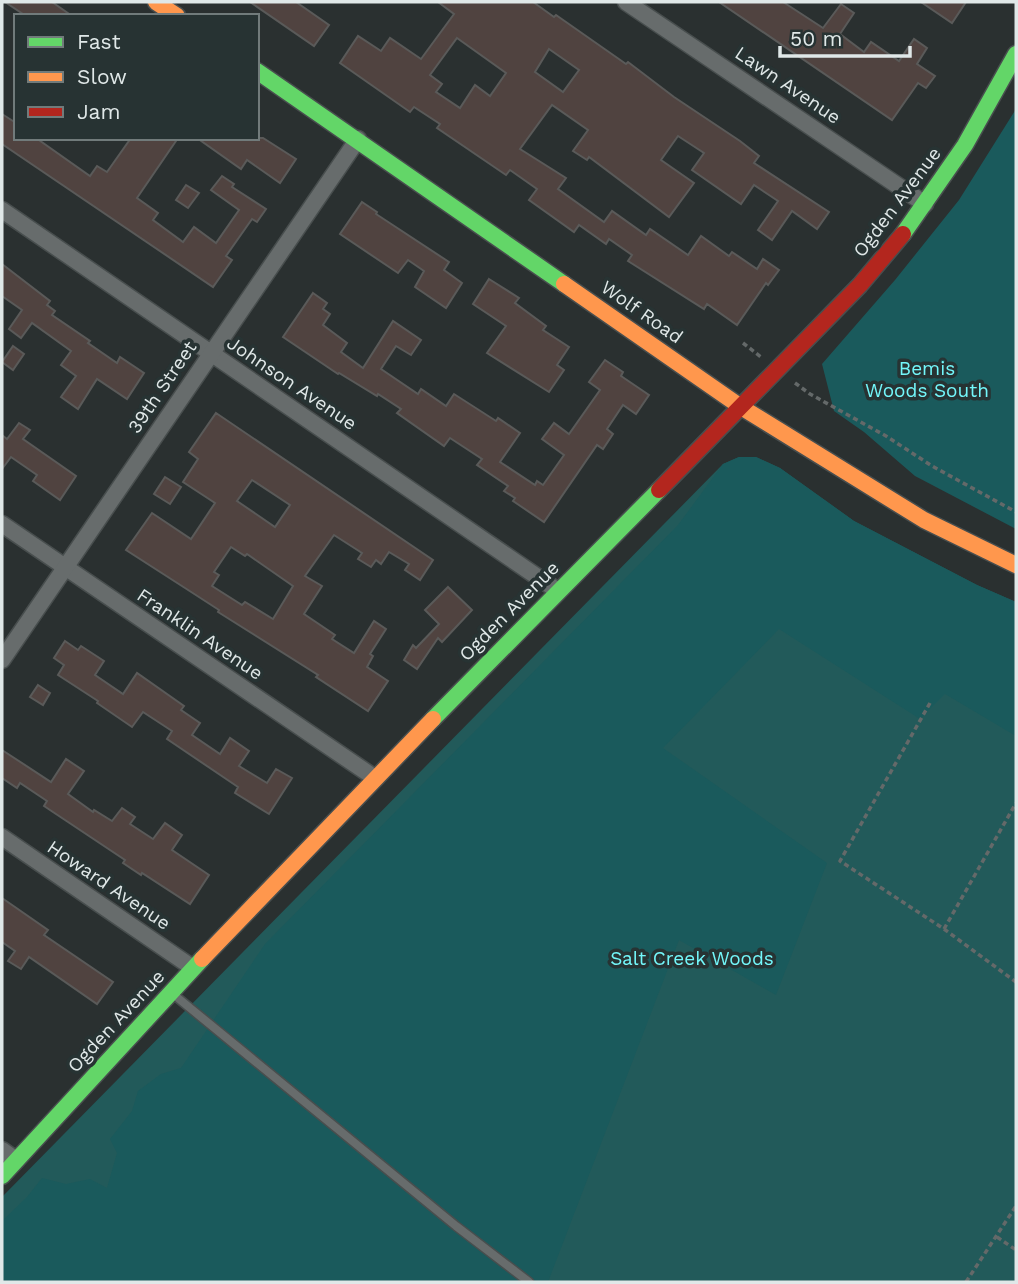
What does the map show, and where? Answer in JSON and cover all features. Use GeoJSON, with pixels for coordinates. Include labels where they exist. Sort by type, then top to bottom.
{"type":"FeatureCollection","features":[{"type":"Feature","properties":{"kind":"main road"},"geometry":{"type":"LineString","coordinates":[[156,2],[174,14]]}},
{"type":"Feature","properties":{"kind":"main road","name":"Ogden Avenue"},"geometry":{"type":"LineString","coordinates":[[2,1176],[193,968],[868,276],[925,204],[981,119],[1016,54]]}},
{"type":"Feature","properties":{"kind":"main road","name":"Wolf Road"},"geometry":{"type":"LineString","coordinates":[[259,72],[741,407],[924,520],[1016,565]]}},
{"type":"Feature","properties":{"kind":"street","name":"Lawn Avenue"},"geometry":{"type":"LineString","coordinates":[[626,2],[925,204]]}},
{"type":"Feature","properties":{"kind":"street","name":"39th Street"},"geometry":{"type":"LineString","coordinates":[[2,660],[358,139]]}},
{"type":"Feature","properties":{"kind":"street","name":"Johnson Avenue"},"geometry":{"type":"LineString","coordinates":[[2,210],[558,591]]}},
{"type":"Feature","properties":{"kind":"street","name":"Franklin Avenue"},"geometry":{"type":"LineString","coordinates":[[2,524],[375,779]]}},
{"type":"Feature","properties":{"kind":"street","name":"Howard Avenue"},"geometry":{"type":"LineString","coordinates":[[2,837],[193,968]]}},
{"type":"Feature","properties":{"kind":"street"},"geometry":{"type":"LineString","coordinates":[[2,1150],[16,1160]]}},
{"type":"Feature","properties":{"kind":"lane"},"geometry":{"type":"LineString","coordinates":[[170,993],[456,1226],[529,1282]]}},
{"type":"Feature","properties":{"kind":"path"},"geometry":{"type":"LineString","coordinates":[[810,394],[1016,512]]}},
{"type":"Feature","properties":{"kind":"path"},"geometry":{"type":"LineString","coordinates":[[930,704],[840,861],[944,929],[1016,982]]}},
{"type":"Feature","properties":{"kind":"path"},"geometry":{"type":"LineString","coordinates":[[944,929],[1016,803]]}},
{"type":"Feature","properties":{"kind":"path"},"geometry":{"type":"LineString","coordinates":[[966,1282],[1016,1206]]}},
{"type":"Feature","properties":{"kind":"path"},"geometry":{"type":"LineString","coordinates":[[997,1237],[1016,1250]]}},
{"type":"Feature","properties":{"kind":"green space","name":"Bemis Woods South"},"geometry":{"type":"Polygon","coordinates":[[[1016,109],[1016,529],[915,476],[864,432],[834,411],[822,364],[895,280],[959,200],[1016,109]]]}},
{"type":"Feature","properties":{"kind":"green space","name":"Salt Creek Woods"},"geometry":{"type":"Polygon","coordinates":[[[739,457],[756,457],[780,468],[854,521],[977,585],[1016,602],[1016,1282],[2,1282],[2,1197],[723,464],[739,457]]]}},
{"type":"Feature","properties":{"kind":"green space"},"geometry":{"type":"Polygon","coordinates":[[[739,457],[756,457],[780,468],[854,521],[977,585],[1016,602],[1016,736],[945,694],[920,719],[779,629],[663,748],[827,863],[776,995],[679,940],[548,1282],[2,1282],[2,1221],[42,1178],[66,1184],[90,1179],[107,1188],[117,1153],[110,1139],[132,1111],[138,1091],[161,1074],[181,1068],[265,944],[678,525],[723,464],[739,457]]]}},
{"type":"Feature","properties":{"kind":"building"},"geometry":{"type":"Polygon","coordinates":[[[5,2],[52,2],[69,14],[23,14],[5,2]]]}},
{"type":"Feature","properties":{"kind":"building"},"geometry":{"type":"Polygon","coordinates":[[[250,2],[296,2],[329,25],[314,46],[250,2]]]}},
{"type":"Feature","properties":{"kind":"building"},"geometry":{"type":"Polygon","coordinates":[[[438,2],[533,2],[626,64],[628,62],[740,141],[759,156],[754,163],[829,212],[817,229],[792,211],[772,240],[758,230],[778,201],[754,185],[741,204],[692,170],[704,153],[678,136],[661,160],[694,183],[669,217],[589,157],[587,160],[573,151],[588,130],[552,105],[520,149],[566,178],[558,189],[604,222],[612,211],[646,235],[650,229],[688,255],[701,236],[729,256],[732,252],[757,269],[763,259],[779,270],[768,285],[766,283],[737,325],[707,304],[704,309],[628,261],[632,255],[609,239],[606,244],[579,225],[574,232],[529,200],[537,189],[510,170],[506,175],[437,128],[440,124],[414,107],[410,112],[340,63],[358,36],[381,51],[390,38],[421,59],[454,14],[438,2]],[[457,38],[430,75],[442,84],[436,92],[460,108],[475,85],[490,96],[506,73],[457,38]],[[549,49],[535,72],[563,92],[579,70],[549,49]]]}},
{"type":"Feature","properties":{"kind":"building"},"geometry":{"type":"Polygon","coordinates":[[[719,2],[783,2],[823,28],[841,4],[854,13],[840,34],[864,52],[871,42],[899,61],[914,39],[927,48],[917,64],[935,76],[926,88],[918,83],[892,120],[719,2]]]}},
{"type":"Feature","properties":{"kind":"building"},"geometry":{"type":"Polygon","coordinates":[[[921,2],[966,2],[952,23],[921,2]]]}},
{"type":"Feature","properties":{"kind":"building"},"geometry":{"type":"Polygon","coordinates":[[[2,114],[14,122],[14,140],[39,140],[90,176],[97,166],[107,172],[130,140],[177,140],[137,198],[158,213],[153,220],[183,242],[194,227],[216,243],[239,210],[211,190],[222,176],[234,184],[232,187],[266,209],[257,222],[252,219],[226,256],[232,260],[213,287],[2,144],[2,114]]]}},
{"type":"Feature","properties":{"kind":"building"},"geometry":{"type":"Polygon","coordinates":[[[263,138],[296,159],[280,183],[247,160],[241,169],[200,140],[263,138]]]}},
{"type":"Feature","properties":{"kind":"building"},"geometry":{"type":"Polygon","coordinates":[[[186,185],[199,193],[188,208],[176,200],[186,185]]]}},
{"type":"Feature","properties":{"kind":"building"},"geometry":{"type":"Polygon","coordinates":[[[362,202],[449,262],[444,270],[462,283],[446,308],[415,287],[424,271],[408,260],[398,273],[340,234],[362,202]]]}},
{"type":"Feature","properties":{"kind":"building"},"geometry":{"type":"Polygon","coordinates":[[[2,264],[50,301],[47,305],[55,311],[52,315],[90,341],[88,343],[117,363],[120,357],[144,373],[127,399],[97,379],[78,409],[61,397],[76,376],[61,365],[71,351],[32,323],[21,338],[9,329],[22,310],[2,296],[2,264]]]}},
{"type":"Feature","properties":{"kind":"building"},"geometry":{"type":"Polygon","coordinates":[[[489,279],[519,298],[515,303],[546,326],[543,330],[569,347],[557,365],[564,370],[549,392],[487,353],[506,326],[473,304],[489,279]]]}},
{"type":"Feature","properties":{"kind":"building"},"geometry":{"type":"Polygon","coordinates":[[[313,293],[327,303],[323,309],[330,314],[323,325],[347,343],[341,352],[363,368],[393,321],[421,340],[411,355],[396,346],[381,369],[418,394],[421,389],[446,406],[454,394],[520,433],[500,462],[535,485],[537,481],[543,485],[564,455],[542,439],[554,423],[569,434],[600,390],[589,382],[605,360],[623,372],[621,376],[649,395],[636,414],[623,405],[607,429],[613,434],[603,449],[597,445],[544,522],[513,501],[515,498],[504,491],[508,486],[477,465],[482,459],[450,438],[444,446],[397,413],[401,409],[338,374],[283,337],[313,293]]]}},
{"type":"Feature","properties":{"kind":"building"},"geometry":{"type":"Polygon","coordinates":[[[13,346],[24,354],[13,370],[2,362],[13,346]]]}},
{"type":"Feature","properties":{"kind":"building"},"geometry":{"type":"Polygon","coordinates":[[[216,413],[433,560],[420,580],[405,570],[409,564],[389,552],[381,564],[376,560],[371,567],[358,559],[362,553],[334,535],[305,576],[322,586],[304,614],[335,635],[332,639],[354,653],[374,621],[386,629],[370,654],[373,656],[367,667],[388,681],[368,711],[316,677],[318,675],[126,550],[152,513],[191,539],[215,503],[183,482],[198,459],[189,452],[216,413]],[[252,480],[237,501],[275,527],[290,505],[252,480]],[[231,547],[214,572],[219,575],[212,586],[242,605],[245,602],[273,619],[293,586],[247,554],[245,556],[231,547]]]}},
{"type":"Feature","properties":{"kind":"building"},"geometry":{"type":"Polygon","coordinates":[[[19,423],[30,430],[23,439],[76,476],[60,500],[33,481],[37,475],[11,457],[2,469],[2,435],[7,439],[19,423]]]}},
{"type":"Feature","properties":{"kind":"building"},"geometry":{"type":"Polygon","coordinates":[[[165,477],[181,487],[170,504],[154,494],[165,477]]]}},
{"type":"Feature","properties":{"kind":"building"},"geometry":{"type":"Polygon","coordinates":[[[448,587],[472,610],[442,642],[438,638],[417,669],[404,660],[413,645],[416,648],[439,624],[425,610],[448,587]]]}},
{"type":"Feature","properties":{"kind":"building"},"geometry":{"type":"Polygon","coordinates":[[[65,641],[78,650],[81,646],[104,661],[95,675],[123,694],[137,673],[184,706],[181,710],[200,723],[192,735],[220,754],[230,738],[249,751],[239,766],[267,783],[276,769],[292,778],[269,814],[235,793],[238,787],[167,739],[172,731],[143,712],[132,727],[58,675],[64,665],[54,658],[65,641]]]}},
{"type":"Feature","properties":{"kind":"building"},"geometry":{"type":"Polygon","coordinates":[[[38,685],[50,693],[43,705],[30,697],[38,685]]]}},
{"type":"Feature","properties":{"kind":"building"},"geometry":{"type":"Polygon","coordinates":[[[2,750],[51,782],[66,759],[84,771],[68,794],[93,812],[94,810],[112,821],[122,808],[135,817],[130,824],[153,839],[165,823],[182,835],[172,850],[209,875],[190,904],[123,863],[125,860],[44,806],[47,801],[20,783],[17,788],[2,778],[2,750]]]}},
{"type":"Feature","properties":{"kind":"building"},"geometry":{"type":"Polygon","coordinates":[[[2,898],[48,930],[44,935],[113,982],[97,1004],[29,957],[21,969],[8,961],[15,951],[2,942],[2,898]]]}},
{"type":"Feature","properties":{"kind":"traffic: fast"},"geometry":{"type":"LineString","coordinates":[[903,234],[965,145],[1016,54]]}},
{"type":"Feature","properties":{"kind":"traffic: fast"},"geometry":{"type":"LineString","coordinates":[[259,72],[564,284]]}},
{"type":"Feature","properties":{"kind":"traffic: fast"},"geometry":{"type":"LineString","coordinates":[[433,719],[659,490]]}},
{"type":"Feature","properties":{"kind":"traffic: fast"},"geometry":{"type":"LineString","coordinates":[[2,1176],[202,959]]}},
{"type":"Feature","properties":{"kind":"traffic: slow"},"geometry":{"type":"LineString","coordinates":[[156,2],[174,14]]}},
{"type":"Feature","properties":{"kind":"traffic: slow"},"geometry":{"type":"LineString","coordinates":[[564,284],[741,407],[924,520],[1016,565]]}},
{"type":"Feature","properties":{"kind":"traffic: slow"},"geometry":{"type":"LineString","coordinates":[[202,959],[433,719]]}},
{"type":"Feature","properties":{"kind":"traffic: jam"},"geometry":{"type":"LineString","coordinates":[[659,490],[860,285],[903,234]]}}]}
